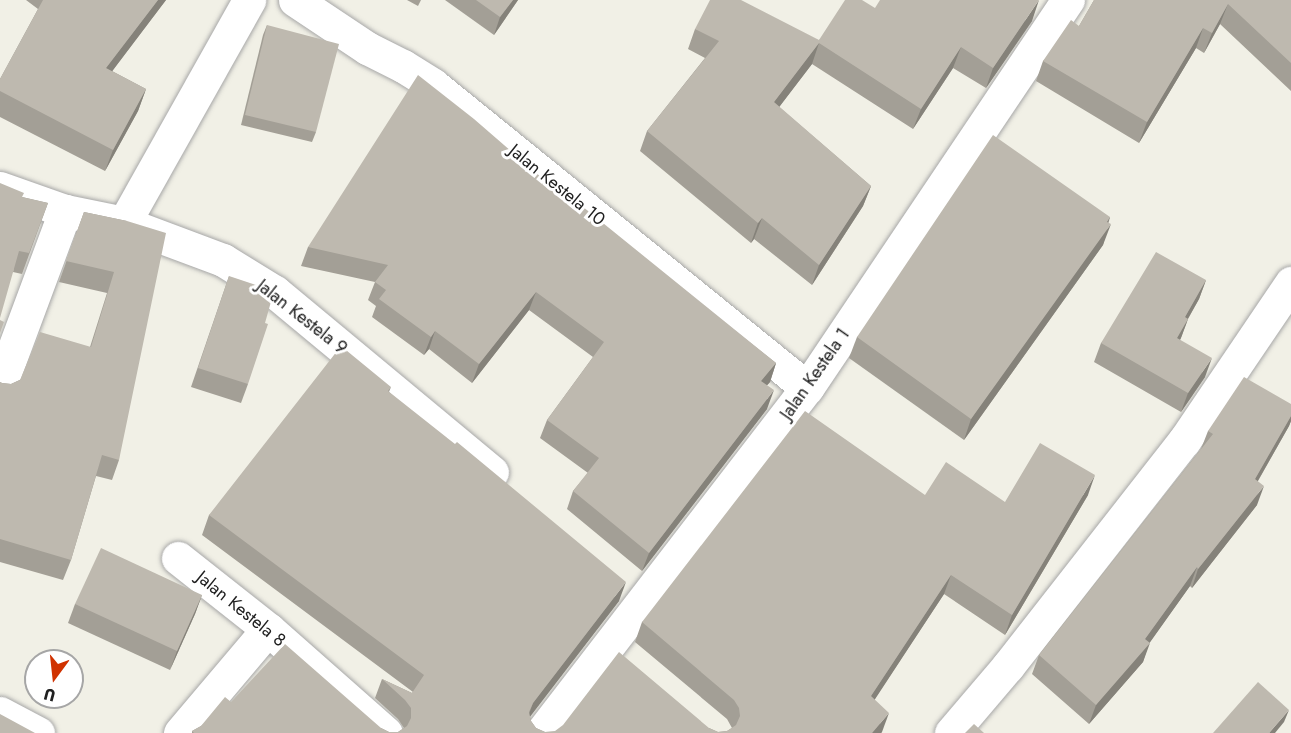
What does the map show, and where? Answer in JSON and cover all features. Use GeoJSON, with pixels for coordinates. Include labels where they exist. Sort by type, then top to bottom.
{"type":"FeatureCollection","features":[{"type":"Feature","properties":{"kind":"street"},"geometry":{"type":"LineString","coordinates":[[124,223],[249,0]]}},
{"type":"Feature","properties":{"kind":"street","name":"Jalan Kestela 10"},"geometry":{"type":"LineString","coordinates":[[295,0],[367,48],[403,66],[433,85],[807,388]]}},
{"type":"Feature","properties":{"kind":"street","name":"Jalan Kestela 1"},"geometry":{"type":"LineString","coordinates":[[541,733],[807,388],[1068,0]]}},
{"type":"Feature","properties":{"kind":"street","name":"Jalan Kestela 9"},"geometry":{"type":"LineString","coordinates":[[0,188],[65,211],[124,223],[168,237],[223,260],[275,292],[519,495]]}},
{"type":"Feature","properties":{"kind":"street"},"geometry":{"type":"LineString","coordinates":[[0,386],[65,211]]}},
{"type":"Feature","properties":{"kind":"street"},"geometry":{"type":"LineString","coordinates":[[951,733],[1008,666],[1184,441],[1291,283]]}},
{"type":"Feature","properties":{"kind":"street","name":"Jalan Kestela 8"},"geometry":{"type":"LineString","coordinates":[[178,558],[268,629],[386,733]]}},
{"type":"Feature","properties":{"kind":"street"},"geometry":{"type":"LineString","coordinates":[[618,577],[645,599]]}},
{"type":"Feature","properties":{"kind":"street"},"geometry":{"type":"LineString","coordinates":[[180,733],[268,629]]}},
{"type":"Feature","properties":{"kind":"street"},"geometry":{"type":"LineString","coordinates":[[610,645],[636,667]]}},
{"type":"Feature","properties":{"kind":"street"},"geometry":{"type":"LineString","coordinates":[[0,713],[38,733]]}},
{"type":"Feature","properties":{"kind":"building"},"geometry":{"type":"Polygon","coordinates":[[[43,0],[158,0],[106,68],[146,89],[113,150],[0,91],[0,79],[43,0]]]}},
{"type":"Feature","properties":{"kind":"building"},"geometry":{"type":"Polygon","coordinates":[[[476,0],[513,0],[500,17],[476,0]]]}},
{"type":"Feature","properties":{"kind":"building"},"geometry":{"type":"Polygon","coordinates":[[[710,0],[741,0],[819,40],[845,0],[862,0],[875,8],[880,0],[1039,0],[993,68],[961,47],[921,109],[819,43],[774,102],[871,186],[819,265],[762,218],[758,223],[647,131],[719,41],[695,29],[710,0]]]}},
{"type":"Feature","properties":{"kind":"building"},"geometry":{"type":"Polygon","coordinates":[[[1094,0],[1291,0],[1291,63],[1228,4],[1212,33],[1203,28],[1147,122],[1043,61],[1071,20],[1079,26],[1094,0]]]}},
{"type":"Feature","properties":{"kind":"building"},"geometry":{"type":"Polygon","coordinates":[[[267,25],[339,44],[316,132],[245,115],[267,25]]]}},
{"type":"Feature","properties":{"kind":"building"},"geometry":{"type":"Polygon","coordinates":[[[418,75],[474,119],[549,184],[551,181],[776,363],[761,381],[774,390],[649,553],[573,491],[599,458],[547,420],[604,342],[536,292],[479,364],[435,331],[431,337],[379,299],[386,290],[375,282],[388,265],[308,247],[418,75]]]}},
{"type":"Feature","properties":{"kind":"building"},"geometry":{"type":"Polygon","coordinates":[[[993,135],[1110,217],[1107,222],[1111,224],[971,419],[857,337],[993,135]]]}},
{"type":"Feature","properties":{"kind":"building"},"geometry":{"type":"Polygon","coordinates":[[[0,183],[24,193],[22,197],[48,203],[29,253],[19,251],[0,318],[0,183]]]}},
{"type":"Feature","properties":{"kind":"building"},"geometry":{"type":"Polygon","coordinates":[[[84,212],[127,221],[166,233],[119,460],[102,455],[71,560],[0,539],[0,382],[11,384],[20,380],[40,332],[91,347],[114,272],[66,261],[84,212]]]}},
{"type":"Feature","properties":{"kind":"building"},"geometry":{"type":"Polygon","coordinates":[[[1156,252],[1206,280],[1185,317],[1188,319],[1177,338],[1212,358],[1188,393],[1101,343],[1156,252]]]}},
{"type":"Feature","properties":{"kind":"building"},"geometry":{"type":"Polygon","coordinates":[[[229,276],[274,291],[265,323],[268,324],[248,384],[198,368],[229,276]]]}},
{"type":"Feature","properties":{"kind":"building"},"geometry":{"type":"Polygon","coordinates":[[[0,320],[4,322],[0,333],[0,320]]]}},
{"type":"Feature","properties":{"kind":"building"},"geometry":{"type":"Polygon","coordinates":[[[341,346],[391,387],[388,391],[455,444],[457,442],[626,582],[533,703],[529,712],[531,721],[536,728],[545,732],[555,731],[563,725],[619,652],[709,728],[718,732],[727,731],[736,725],[740,716],[739,708],[734,700],[642,622],[805,411],[925,495],[946,462],[1005,502],[1040,443],[1095,475],[1012,615],[951,575],[871,696],[889,713],[872,733],[194,733],[192,731],[201,726],[225,697],[231,702],[285,644],[381,728],[389,732],[398,732],[407,726],[411,718],[411,708],[382,679],[412,693],[424,675],[209,515],[341,346]]]}},
{"type":"Feature","properties":{"kind":"building"},"geometry":{"type":"Polygon","coordinates":[[[1244,377],[1291,404],[1291,416],[1255,479],[1264,486],[1198,569],[1197,567],[1145,639],[1150,643],[1096,705],[1039,655],[1213,434],[1208,431],[1244,377]]]}},
{"type":"Feature","properties":{"kind":"building"},"geometry":{"type":"Polygon","coordinates":[[[101,548],[202,595],[177,651],[75,604],[101,548]]]}},
{"type":"Feature","properties":{"kind":"building"},"geometry":{"type":"Polygon","coordinates":[[[1258,682],[1289,710],[1269,733],[1213,733],[1258,682]]]}},
{"type":"Feature","properties":{"kind":"building"},"geometry":{"type":"Polygon","coordinates":[[[0,714],[35,733],[0,733],[0,714]]]}},
{"type":"Feature","properties":{"kind":"building"},"geometry":{"type":"Polygon","coordinates":[[[974,724],[984,733],[965,733],[974,724]]]}}]}
